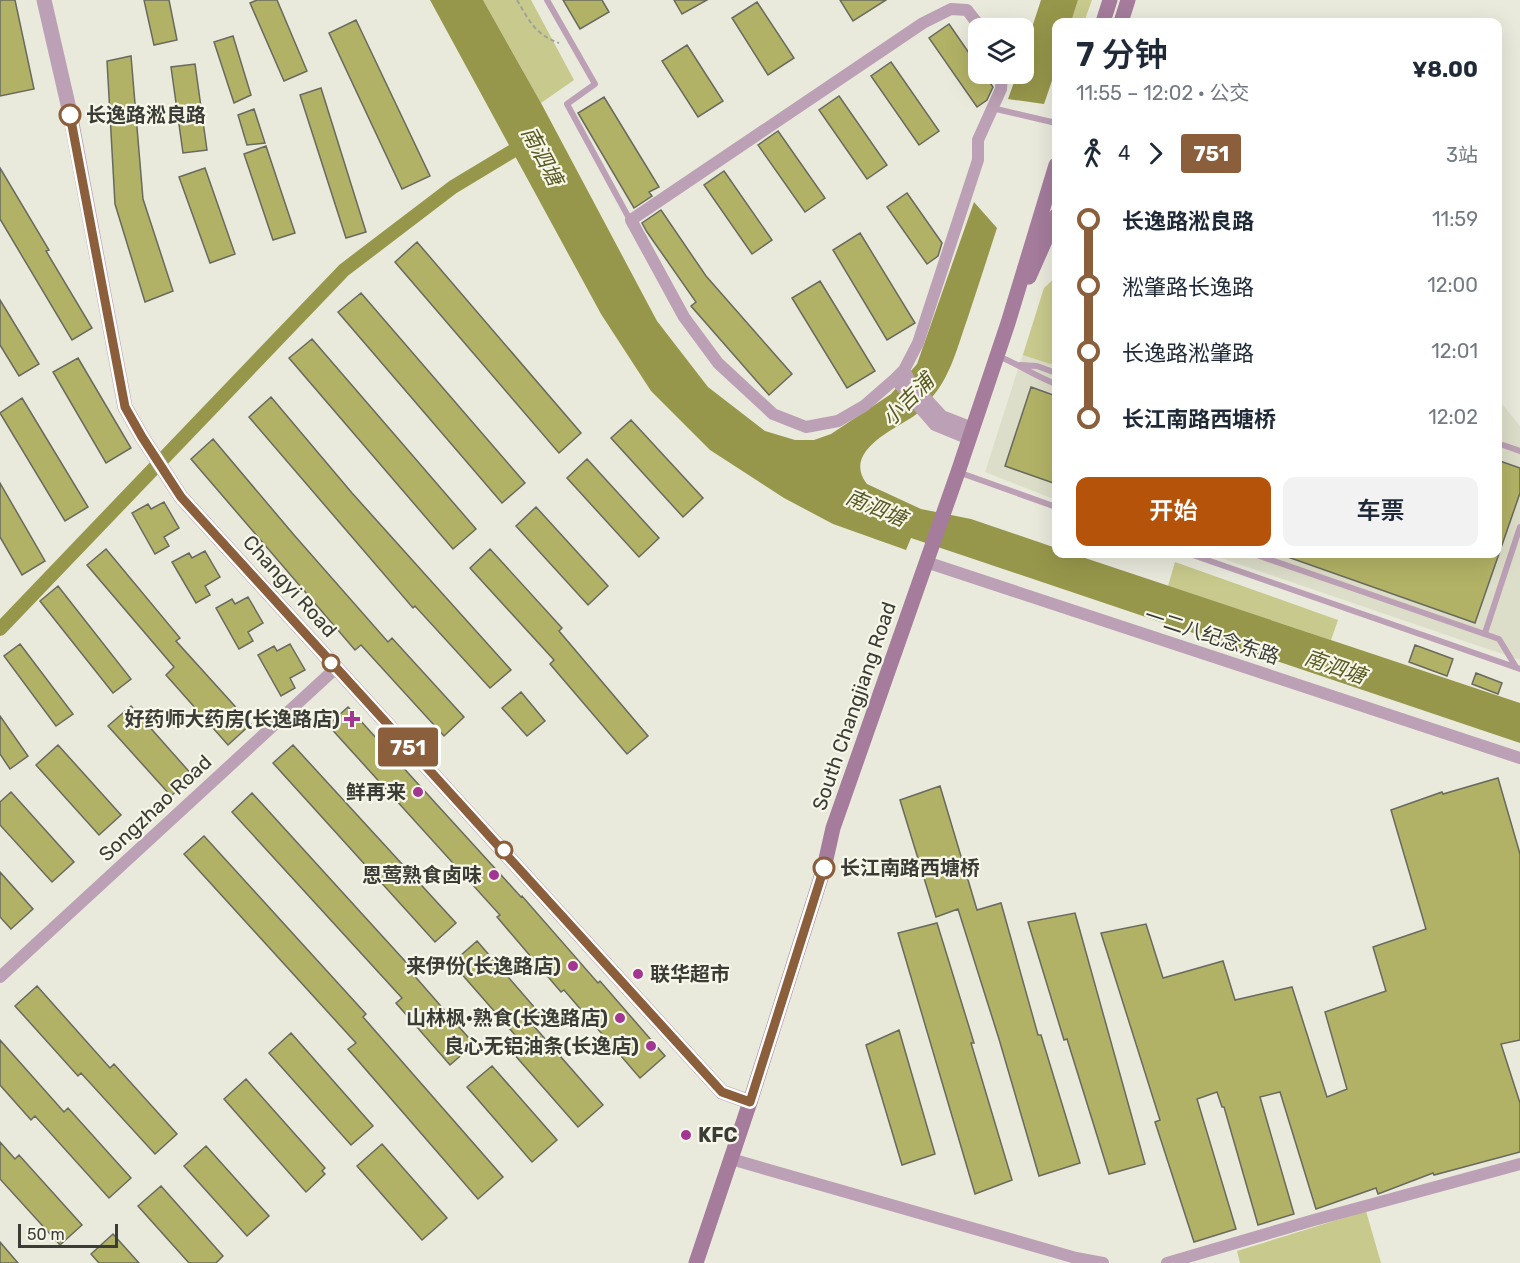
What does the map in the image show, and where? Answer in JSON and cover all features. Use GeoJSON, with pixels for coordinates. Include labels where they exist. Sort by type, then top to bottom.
{"type":"FeatureCollection","features":[{"type":"Feature","properties":{"kind":"main road"},"geometry":{"type":"LineString","coordinates":[[1104,18],[1110,0]]}},
{"type":"Feature","properties":{"kind":"main road"},"geometry":{"type":"LineString","coordinates":[[1122,18],[1128,0]]}},
{"type":"Feature","properties":{"kind":"main road","name":"South Changjiang Road"},"geometry":{"type":"LineString","coordinates":[[696,1263],[824,868],[833,828],[971,434],[1052,178]]}},
{"type":"Feature","properties":{"kind":"main road"},"geometry":{"type":"LineString","coordinates":[[1008,323],[1052,229]]}},
{"type":"Feature","properties":{"kind":"street","name":"Changyi Road"},"geometry":{"type":"LineString","coordinates":[[44,0],[70,113],[125,407],[142,437],[181,497],[722,1092],[750,1102]]}},
{"type":"Feature","properties":{"kind":"street"},"geometry":{"type":"LineString","coordinates":[[973,18],[967,10],[951,9],[923,23],[631,220],[684,317],[718,363],[773,414],[806,427],[838,421],[903,380],[918,343],[978,160],[978,140],[1001,84]]}},
{"type":"Feature","properties":{"kind":"street"},"geometry":{"type":"LineString","coordinates":[[903,380],[934,416],[935,425],[971,434]]}},
{"type":"Feature","properties":{"kind":"street","name":"一二八纪念东路"},"geometry":{"type":"LineString","coordinates":[[926,562],[1520,758]]}},
{"type":"Feature","properties":{"kind":"street","name":"Songzhao Road"},"geometry":{"type":"LineString","coordinates":[[0,976],[336,668]]}},
{"type":"Feature","properties":{"kind":"street"},"geometry":{"type":"LineString","coordinates":[[731,1159],[1076,1258],[1103,1263]]}},
{"type":"Feature","properties":{"kind":"street"},"geometry":{"type":"LineString","coordinates":[[1167,1263],[1520,1164]]}},
{"type":"Feature","properties":{"kind":"lane"},"geometry":{"type":"LineString","coordinates":[[547,0],[595,84],[567,104],[631,220]]}},
{"type":"Feature","properties":{"kind":"lane"},"geometry":{"type":"LineString","coordinates":[[992,108],[1052,122]]}},
{"type":"Feature","properties":{"kind":"lane"},"geometry":{"type":"LineString","coordinates":[[997,355],[1019,364],[1033,375],[1052,382]]}},
{"type":"Feature","properties":{"kind":"lane"},"geometry":{"type":"LineString","coordinates":[[1019,364],[1037,366],[1052,372]]}},
{"type":"Feature","properties":{"kind":"lane"},"geometry":{"type":"LineString","coordinates":[[1502,445],[1520,451]]}},
{"type":"Feature","properties":{"kind":"lane"},"geometry":{"type":"LineString","coordinates":[[956,477],[1052,506]]}},
{"type":"Feature","properties":{"kind":"lane"},"geometry":{"type":"LineString","coordinates":[[1485,633],[1520,527]]}},
{"type":"Feature","properties":{"kind":"lane"},"geometry":{"type":"LineString","coordinates":[[1201,558],[1518,669]]}},
{"type":"Feature","properties":{"kind":"lane"},"geometry":{"type":"LineString","coordinates":[[1266,558],[1499,639],[1518,669]]}},
{"type":"Feature","properties":{"kind":"path"},"geometry":{"type":"LineString","coordinates":[[517,0],[531,25],[545,38],[576,50]]}},
{"type":"Feature","properties":{"kind":"shaded area"},"geometry":{"type":"Polygon","coordinates":[[[1052,281],[1052,498],[985,472],[1044,288],[1052,281]]]}},
{"type":"Feature","properties":{"kind":"shaded area"},"geometry":{"type":"Polygon","coordinates":[[[1502,404],[1520,426],[1520,660],[1221,558],[1502,558],[1502,404]]]}},
{"type":"Feature","properties":{"kind":"green space"},"geometry":{"type":"Polygon","coordinates":[[[483,0],[531,0],[574,80],[541,103],[483,0]]]}},
{"type":"Feature","properties":{"kind":"green space"},"geometry":{"type":"Polygon","coordinates":[[[1078,0],[1092,0],[1085,18],[1072,18],[1078,0]]]}},
{"type":"Feature","properties":{"kind":"green space"},"geometry":{"type":"Polygon","coordinates":[[[1052,281],[1052,365],[1023,355],[1044,288],[1052,281]]]}},
{"type":"Feature","properties":{"kind":"green space"},"geometry":{"type":"Polygon","coordinates":[[[1175,562],[1338,620],[1331,640],[1168,586],[1175,562]]]}},
{"type":"Feature","properties":{"kind":"green space"},"geometry":{"type":"Polygon","coordinates":[[[1366,1211],[1381,1263],[1240,1263],[1237,1251],[1366,1211]]]}},
{"type":"Feature","properties":{"kind":"water"},"geometry":{"type":"Polygon","coordinates":[[[430,0],[483,0],[541,103],[657,321],[708,387],[765,431],[795,440],[814,440],[831,434],[891,394],[917,364],[974,202],[997,228],[953,360],[945,379],[922,409],[883,435],[865,452],[861,462],[861,472],[867,484],[921,509],[971,519],[1052,547],[1052,558],[1085,558],[1520,703],[1520,743],[911,538],[906,550],[833,524],[784,498],[710,450],[651,391],[601,314],[430,0]]]}},
{"type":"Feature","properties":{"kind":"water"},"geometry":{"type":"Polygon","coordinates":[[[1041,0],[1078,0],[1072,18],[1052,18],[1052,81],[1044,104],[1008,99],[1013,84],[1034,84],[1034,21],[1041,0]]]}},
{"type":"Feature","properties":{"kind":"building"},"geometry":{"type":"Polygon","coordinates":[[[0,0],[15,0],[34,89],[0,96],[0,0]]]}},
{"type":"Feature","properties":{"kind":"building"},"geometry":{"type":"Polygon","coordinates":[[[144,0],[169,0],[177,40],[154,45],[144,0]]]}},
{"type":"Feature","properties":{"kind":"building"},"geometry":{"type":"Polygon","coordinates":[[[257,0],[277,0],[307,71],[284,81],[250,3],[257,0]]]}},
{"type":"Feature","properties":{"kind":"building"},"geometry":{"type":"Polygon","coordinates":[[[563,0],[602,0],[609,12],[580,29],[563,0]]]}},
{"type":"Feature","properties":{"kind":"building"},"geometry":{"type":"Polygon","coordinates":[[[674,0],[707,0],[682,14],[674,0]]]}},
{"type":"Feature","properties":{"kind":"building"},"geometry":{"type":"Polygon","coordinates":[[[840,0],[886,0],[853,21],[840,0]]]}},
{"type":"Feature","properties":{"kind":"building"},"geometry":{"type":"Polygon","coordinates":[[[757,2],[794,58],[768,75],[732,18],[757,2]]]}},
{"type":"Feature","properties":{"kind":"building"},"geometry":{"type":"Polygon","coordinates":[[[356,20],[430,176],[402,189],[329,33],[356,20]]]}},
{"type":"Feature","properties":{"kind":"building"},"geometry":{"type":"Polygon","coordinates":[[[949,24],[968,52],[968,84],[991,84],[993,87],[987,100],[977,107],[929,38],[949,24]]]}},
{"type":"Feature","properties":{"kind":"building"},"geometry":{"type":"Polygon","coordinates":[[[233,36],[251,95],[234,103],[214,42],[233,36]]]}},
{"type":"Feature","properties":{"kind":"building"},"geometry":{"type":"Polygon","coordinates":[[[687,45],[723,101],[698,117],[662,61],[687,45]]]}},
{"type":"Feature","properties":{"kind":"building"},"geometry":{"type":"Polygon","coordinates":[[[131,56],[143,199],[173,291],[145,302],[115,204],[107,61],[131,56]]]}},
{"type":"Feature","properties":{"kind":"building"},"geometry":{"type":"Polygon","coordinates":[[[891,62],[939,131],[919,145],[871,76],[891,62]]]}},
{"type":"Feature","properties":{"kind":"building"},"geometry":{"type":"Polygon","coordinates":[[[195,64],[207,150],[183,153],[171,67],[195,64]]]}},
{"type":"Feature","properties":{"kind":"building"},"geometry":{"type":"Polygon","coordinates":[[[321,88],[366,232],[346,238],[300,95],[321,88]]]}},
{"type":"Feature","properties":{"kind":"building"},"geometry":{"type":"Polygon","coordinates":[[[839,96],[887,165],[867,179],[819,110],[839,96]]]}},
{"type":"Feature","properties":{"kind":"building"},"geometry":{"type":"Polygon","coordinates":[[[604,97],[659,187],[649,192],[652,196],[634,208],[578,113],[604,97]]]}},
{"type":"Feature","properties":{"kind":"building"},"geometry":{"type":"Polygon","coordinates":[[[254,109],[265,143],[247,145],[238,115],[254,109]]]}},
{"type":"Feature","properties":{"kind":"building"},"geometry":{"type":"Polygon","coordinates":[[[778,131],[825,198],[805,212],[758,145],[778,131]]]}},
{"type":"Feature","properties":{"kind":"building"},"geometry":{"type":"Polygon","coordinates":[[[266,146],[295,233],[273,240],[244,154],[266,146]]]}},
{"type":"Feature","properties":{"kind":"building"},"geometry":{"type":"Polygon","coordinates":[[[0,168],[92,328],[72,340],[0,219],[0,168]]]}},
{"type":"Feature","properties":{"kind":"building"},"geometry":{"type":"Polygon","coordinates":[[[205,168],[235,254],[210,263],[179,177],[205,168]]]}},
{"type":"Feature","properties":{"kind":"building"},"geometry":{"type":"Polygon","coordinates":[[[724,171],[772,240],[752,254],[704,185],[724,171]]]}},
{"type":"Feature","properties":{"kind":"building"},"geometry":{"type":"Polygon","coordinates":[[[907,193],[942,243],[938,256],[927,264],[887,207],[907,193]]]}},
{"type":"Feature","properties":{"kind":"building"},"geometry":{"type":"Polygon","coordinates":[[[661,210],[706,276],[792,374],[769,395],[691,306],[696,302],[647,232],[642,223],[661,210]]]}},
{"type":"Feature","properties":{"kind":"building"},"geometry":{"type":"Polygon","coordinates":[[[860,233],[915,323],[887,340],[833,250],[860,233]]]}},
{"type":"Feature","properties":{"kind":"building"},"geometry":{"type":"Polygon","coordinates":[[[417,242],[581,433],[559,453],[395,262],[417,242]]]}},
{"type":"Feature","properties":{"kind":"building"},"geometry":{"type":"Polygon","coordinates":[[[820,281],[875,371],[847,388],[792,298],[820,281]]]}},
{"type":"Feature","properties":{"kind":"building"},"geometry":{"type":"Polygon","coordinates":[[[361,293],[525,483],[502,503],[338,312],[361,293]]]}},
{"type":"Feature","properties":{"kind":"building"},"geometry":{"type":"Polygon","coordinates":[[[0,300],[39,364],[19,376],[0,345],[0,300]]]}},
{"type":"Feature","properties":{"kind":"building"},"geometry":{"type":"Polygon","coordinates":[[[312,339],[476,529],[453,549],[289,358],[312,339]]]}},
{"type":"Feature","properties":{"kind":"building"},"geometry":{"type":"Polygon","coordinates":[[[78,358],[131,448],[106,463],[53,372],[78,358]]]}},
{"type":"Feature","properties":{"kind":"building"},"geometry":{"type":"Polygon","coordinates":[[[1031,387],[1052,395],[1052,483],[1005,466],[1031,387]]]}},
{"type":"Feature","properties":{"kind":"building"},"geometry":{"type":"Polygon","coordinates":[[[271,397],[352,493],[511,670],[490,688],[415,606],[413,608],[249,417],[271,397]]]}},
{"type":"Feature","properties":{"kind":"building"},"geometry":{"type":"Polygon","coordinates":[[[22,398],[88,507],[65,521],[0,413],[22,398]]]}},
{"type":"Feature","properties":{"kind":"building"},"geometry":{"type":"Polygon","coordinates":[[[631,420],[703,498],[683,517],[611,438],[631,420]]]}},
{"type":"Feature","properties":{"kind":"building"},"geometry":{"type":"Polygon","coordinates":[[[213,439],[388,642],[392,638],[464,717],[444,736],[361,645],[355,650],[191,459],[213,439]]]}},
{"type":"Feature","properties":{"kind":"building"},"geometry":{"type":"Polygon","coordinates":[[[587,459],[659,538],[639,557],[567,478],[587,459]]]}},
{"type":"Feature","properties":{"kind":"building"},"geometry":{"type":"Polygon","coordinates":[[[1502,462],[1520,468],[1520,493],[1502,545],[1502,462]]]}},
{"type":"Feature","properties":{"kind":"building"},"geometry":{"type":"Polygon","coordinates":[[[0,483],[45,561],[22,575],[0,537],[0,483]]]}},
{"type":"Feature","properties":{"kind":"building"},"geometry":{"type":"Polygon","coordinates":[[[164,502],[179,528],[164,537],[169,546],[155,554],[132,513],[148,504],[151,509],[164,502]]]}},
{"type":"Feature","properties":{"kind":"building"},"geometry":{"type":"Polygon","coordinates":[[[536,507],[608,586],[588,605],[516,526],[536,507]]]}},
{"type":"Feature","properties":{"kind":"building"},"geometry":{"type":"Polygon","coordinates":[[[106,549],[180,638],[176,641],[251,724],[228,745],[166,675],[174,667],[87,565],[106,549]]]}},
{"type":"Feature","properties":{"kind":"building"},"geometry":{"type":"Polygon","coordinates":[[[490,549],[562,628],[559,631],[648,736],[627,754],[550,664],[554,660],[470,568],[490,549]]]}},
{"type":"Feature","properties":{"kind":"building"},"geometry":{"type":"Polygon","coordinates":[[[205,551],[220,577],[205,586],[210,595],[196,603],[172,562],[189,553],[192,558],[205,551]]]}},
{"type":"Feature","properties":{"kind":"building"},"geometry":{"type":"Polygon","coordinates":[[[1291,558],[1498,558],[1475,623],[1291,558]]]}},
{"type":"Feature","properties":{"kind":"building"},"geometry":{"type":"Polygon","coordinates":[[[58,586],[131,679],[113,693],[40,601],[58,586]]]}},
{"type":"Feature","properties":{"kind":"building"},"geometry":{"type":"Polygon","coordinates":[[[248,597],[263,623],[248,632],[253,641],[239,649],[216,608],[232,599],[235,604],[248,597]]]}},
{"type":"Feature","properties":{"kind":"building"},"geometry":{"type":"Polygon","coordinates":[[[20,644],[73,714],[56,726],[4,656],[20,644]]]}},
{"type":"Feature","properties":{"kind":"building"},"geometry":{"type":"Polygon","coordinates":[[[290,644],[305,670],[290,678],[295,688],[281,696],[258,655],[274,646],[277,651],[290,644]]]}},
{"type":"Feature","properties":{"kind":"building"},"geometry":{"type":"Polygon","coordinates":[[[1415,645],[1453,659],[1447,676],[1409,662],[1415,645]]]}},
{"type":"Feature","properties":{"kind":"building"},"geometry":{"type":"Polygon","coordinates":[[[1476,673],[1502,683],[1498,694],[1472,684],[1476,673]]]}},
{"type":"Feature","properties":{"kind":"building"},"geometry":{"type":"Polygon","coordinates":[[[521,692],[545,721],[527,736],[502,708],[521,692]]]}},
{"type":"Feature","properties":{"kind":"building"},"geometry":{"type":"Polygon","coordinates":[[[131,706],[193,776],[171,796],[108,726],[131,706]]]}},
{"type":"Feature","properties":{"kind":"building"},"geometry":{"type":"Polygon","coordinates":[[[348,707],[522,896],[598,983],[600,981],[665,1056],[640,1078],[564,990],[561,992],[497,917],[500,915],[328,725],[348,707]]]}},
{"type":"Feature","properties":{"kind":"building"},"geometry":{"type":"Polygon","coordinates":[[[0,716],[28,756],[10,769],[0,754],[0,716]]]}},
{"type":"Feature","properties":{"kind":"building"},"geometry":{"type":"Polygon","coordinates":[[[58,745],[121,815],[99,835],[36,765],[58,745]]]}},
{"type":"Feature","properties":{"kind":"building"},"geometry":{"type":"Polygon","coordinates":[[[293,745],[456,923],[435,942],[273,763],[293,745]]]}},
{"type":"Feature","properties":{"kind":"building"},"geometry":{"type":"Polygon","coordinates":[[[1498,778],[1520,854],[1520,1040],[1501,1044],[1520,1103],[1520,1152],[1434,1175],[1433,1173],[1378,1194],[1376,1188],[1316,1209],[1280,1092],[1260,1097],[1294,1214],[1258,1225],[1224,1107],[1222,1107],[1217,1092],[1197,1099],[1236,1229],[1194,1242],[1155,1122],[1160,1120],[1101,933],[1146,924],[1163,978],[1223,961],[1235,1000],[1292,987],[1327,1097],[1347,1089],[1325,1012],[1386,991],[1373,947],[1426,929],[1391,810],[1442,792],[1443,794],[1498,778]]]}},
{"type":"Feature","properties":{"kind":"building"},"geometry":{"type":"Polygon","coordinates":[[[940,786],[977,910],[1001,903],[1038,1035],[1041,1035],[1080,1163],[1039,1176],[958,909],[936,917],[900,800],[940,786]]]}},
{"type":"Feature","properties":{"kind":"building"},"geometry":{"type":"Polygon","coordinates":[[[11,792],[74,862],[52,882],[0,825],[0,802],[11,792]]]}},
{"type":"Feature","properties":{"kind":"building"},"geometry":{"type":"Polygon","coordinates":[[[252,793],[414,971],[412,973],[474,1044],[450,1065],[396,1003],[402,998],[232,812],[252,793]]]}},
{"type":"Feature","properties":{"kind":"building"},"geometry":{"type":"Polygon","coordinates":[[[204,836],[366,1014],[363,1017],[503,1177],[478,1199],[348,1049],[356,1043],[184,854],[204,836]]]}},
{"type":"Feature","properties":{"kind":"building"},"geometry":{"type":"Polygon","coordinates":[[[0,872],[33,909],[11,929],[0,917],[0,872]]]}},
{"type":"Feature","properties":{"kind":"building"},"geometry":{"type":"Polygon","coordinates":[[[1075,913],[1145,1164],[1109,1174],[1067,1039],[1064,1040],[1028,922],[1075,913]]]}},
{"type":"Feature","properties":{"kind":"building"},"geometry":{"type":"Polygon","coordinates":[[[937,923],[974,1043],[971,1043],[1012,1180],[975,1194],[898,933],[937,923]]]}},
{"type":"Feature","properties":{"kind":"building"},"geometry":{"type":"Polygon","coordinates":[[[477,941],[541,1015],[532,1024],[603,1105],[578,1127],[513,1053],[523,1044],[452,963],[477,941]]]}},
{"type":"Feature","properties":{"kind":"building"},"geometry":{"type":"Polygon","coordinates":[[[37,986],[110,1068],[114,1064],[177,1134],[155,1154],[81,1073],[78,1076],[15,1006],[37,986]]]}},
{"type":"Feature","properties":{"kind":"building"},"geometry":{"type":"Polygon","coordinates":[[[899,1030],[935,1154],[902,1165],[866,1045],[899,1030]]]}},
{"type":"Feature","properties":{"kind":"building"},"geometry":{"type":"Polygon","coordinates":[[[291,1033],[373,1126],[351,1145],[269,1053],[291,1033]]]}},
{"type":"Feature","properties":{"kind":"building"},"geometry":{"type":"Polygon","coordinates":[[[0,1040],[64,1112],[68,1108],[131,1178],[109,1198],[35,1116],[31,1120],[0,1085],[0,1040]]]}},
{"type":"Feature","properties":{"kind":"building"},"geometry":{"type":"Polygon","coordinates":[[[492,1066],[557,1140],[532,1162],[467,1087],[492,1066]]]}},
{"type":"Feature","properties":{"kind":"building"},"geometry":{"type":"Polygon","coordinates":[[[246,1079],[325,1168],[322,1171],[325,1174],[306,1192],[224,1099],[246,1079]]]}},
{"type":"Feature","properties":{"kind":"building"},"geometry":{"type":"Polygon","coordinates":[[[0,1142],[15,1159],[19,1155],[82,1225],[60,1245],[0,1179],[0,1142]]]}},
{"type":"Feature","properties":{"kind":"building"},"geometry":{"type":"Polygon","coordinates":[[[382,1144],[447,1218],[422,1240],[357,1166],[382,1144]]]}},
{"type":"Feature","properties":{"kind":"building"},"geometry":{"type":"Polygon","coordinates":[[[206,1146],[269,1216],[247,1236],[184,1166],[206,1146]]]}},
{"type":"Feature","properties":{"kind":"building"},"geometry":{"type":"Polygon","coordinates":[[[161,1186],[223,1256],[216,1263],[189,1263],[138,1206],[161,1186]]]}},
{"type":"Feature","properties":{"kind":"building"},"geometry":{"type":"Polygon","coordinates":[[[113,1234],[139,1263],[99,1263],[91,1254],[113,1234]]]}},
{"type":"Feature","properties":{"kind":"building"},"geometry":{"type":"Polygon","coordinates":[[[0,1242],[18,1263],[0,1263],[0,1242]]]}},
{"type":"Feature","properties":{"kind":"waterway","name":"南泗塘"},"geometry":{"type":"LineString","coordinates":[[0,629],[344,270],[453,187],[526,143]]}},
{"type":"Feature","properties":{"kind":"bus line","name":"751"},"geometry":{"type":"LineString","coordinates":[[70,115],[125,407],[181,497],[722,1092],[750,1102],[824,868]]}},
{"type":"Feature","properties":{"kind":"place","name":"长逸路淞良路"},"geometry":{"type":"Point","coordinates":[70,115]}},
{"type":"Feature","properties":{"kind":"place","name":"好药师大药房(长逸路店)"},"geometry":{"type":"Point","coordinates":[352,719]}},
{"type":"Feature","properties":{"kind":"place","name":"鲜再来"},"geometry":{"type":"Point","coordinates":[418,792]}},
{"type":"Feature","properties":{"kind":"place","name":"长江南路西塘桥"},"geometry":{"type":"Point","coordinates":[824,868]}},
{"type":"Feature","properties":{"kind":"place","name":"恩莺熟食卤味"},"geometry":{"type":"Point","coordinates":[494,875]}},
{"type":"Feature","properties":{"kind":"place","name":"来伊份(长逸路店)"},"geometry":{"type":"Point","coordinates":[573,966]}},
{"type":"Feature","properties":{"kind":"place","name":"联华超市"},"geometry":{"type":"Point","coordinates":[638,974]}},
{"type":"Feature","properties":{"kind":"place","name":"山林枫·熟食(长逸路店)"},"geometry":{"type":"Point","coordinates":[620,1018]}},
{"type":"Feature","properties":{"kind":"place","name":"良心无铝油条(长逸店)"},"geometry":{"type":"Point","coordinates":[651,1046]}},
{"type":"Feature","properties":{"kind":"place","name":"KFC"},"geometry":{"type":"Point","coordinates":[686,1135]}},
{"type":"Feature","properties":{"kind":"water label","name":"小吉浦"},"geometry":{"type":"Point","coordinates":[908,400]}}]}
